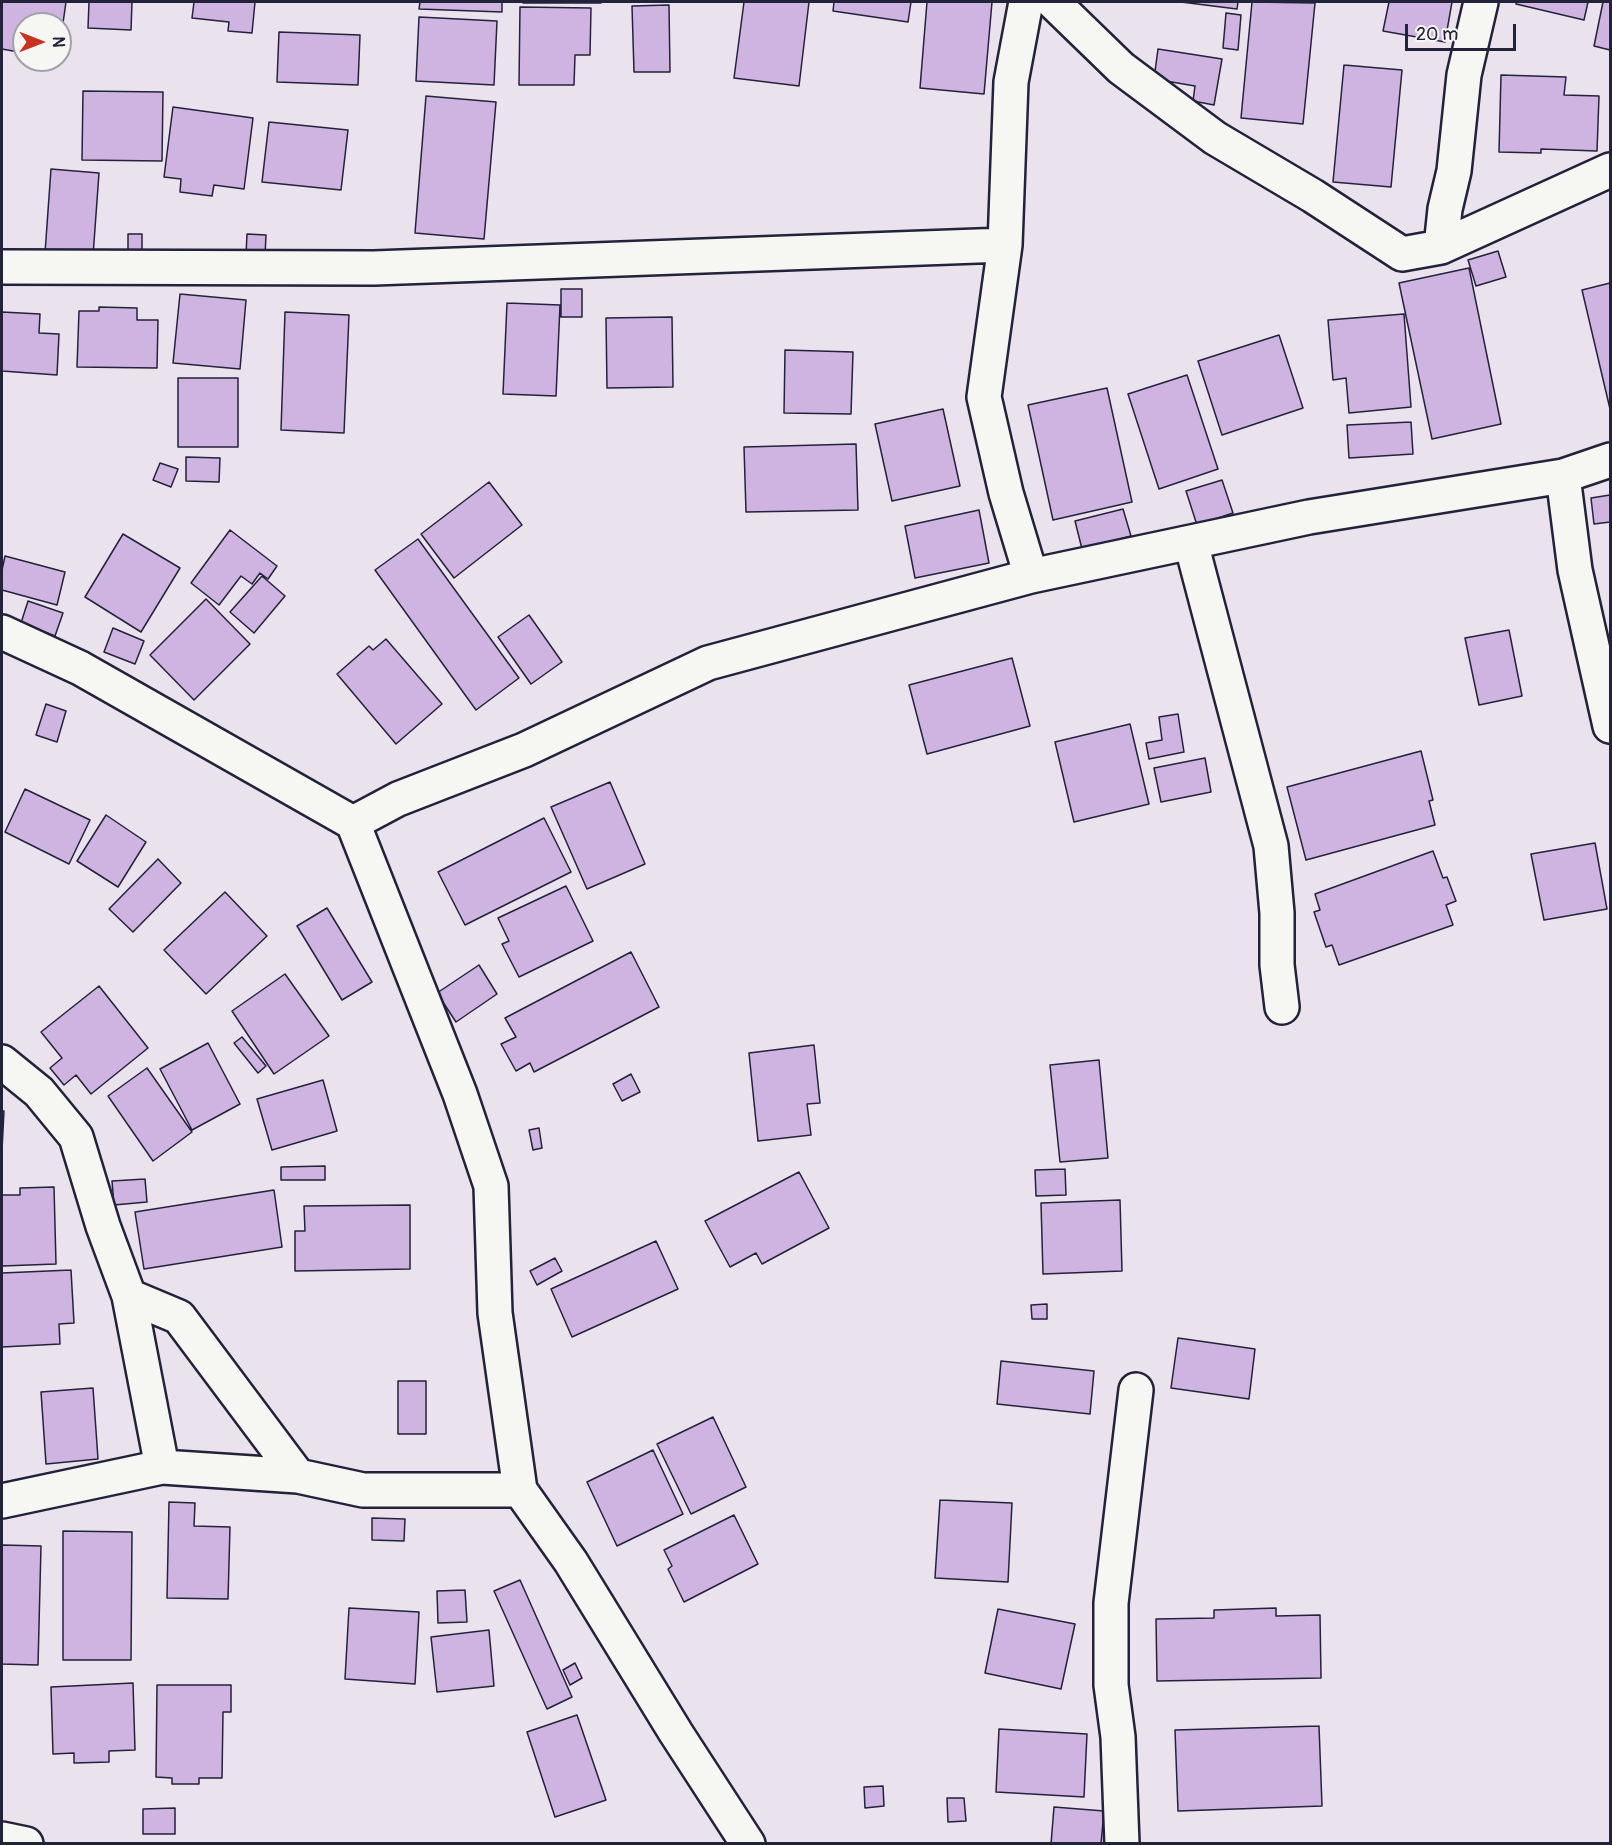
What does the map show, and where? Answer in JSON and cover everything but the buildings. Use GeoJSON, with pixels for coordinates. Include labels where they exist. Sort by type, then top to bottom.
{"type":"FeatureCollection","features":[{"type":"Feature","properties":{"kind":"street"},"geometry":{"type":"LineString","coordinates":[[1026,2],[1011,82],[1005,245],[984,397],[1006,493],[1031,576]]}},
{"type":"Feature","properties":{"kind":"street"},"geometry":{"type":"LineString","coordinates":[[1053,2],[1121,68],[1215,138],[1313,196],[1402,254],[1442,247],[1611,170]]}},
{"type":"Feature","properties":{"kind":"street"},"geometry":{"type":"LineString","coordinates":[[1442,247],[1444,208],[1454,171],[1464,75],[1481,2]]}},
{"type":"Feature","properties":{"kind":"street"},"geometry":{"type":"LineString","coordinates":[[2,267],[374,268],[1005,245]]}},
{"type":"Feature","properties":{"kind":"street"},"geometry":{"type":"LineString","coordinates":[[353,823],[398,799],[524,750],[708,663],[1031,576],[1309,517],[1563,476],[1611,460]]}},
{"type":"Feature","properties":{"kind":"street"},"geometry":{"type":"LineString","coordinates":[[1563,476],[1575,570],[1611,726]]}},
{"type":"Feature","properties":{"kind":"street"},"geometry":{"type":"LineString","coordinates":[[1191,543],[1271,846],[1277,913],[1277,965],[1282,1007]]}},
{"type":"Feature","properties":{"kind":"street"},"geometry":{"type":"LineString","coordinates":[[2,632],[80,668],[353,823],[460,1094],[491,1186],[495,1313],[520,1490],[571,1562],[676,1733],[748,1844]]}},
{"type":"Feature","properties":{"kind":"street"},"geometry":{"type":"LineString","coordinates":[[2,1062],[39,1092],[76,1137],[103,1226],[129,1296],[162,1467]]}},
{"type":"Feature","properties":{"kind":"street"},"geometry":{"type":"LineString","coordinates":[[129,1296],[179,1317],[298,1476]]}},
{"type":"Feature","properties":{"kind":"street"},"geometry":{"type":"LineString","coordinates":[[1122,1844],[1118,1737],[1111,1685],[1111,1603],[1136,1390]]}},
{"type":"Feature","properties":{"kind":"street"},"geometry":{"type":"LineString","coordinates":[[2,1501],[162,1467],[298,1476],[363,1490],[520,1490]]}},
{"type":"Feature","properties":{"kind":"street"},"geometry":{"type":"LineString","coordinates":[[2,1839],[26,1844]]}}]}
